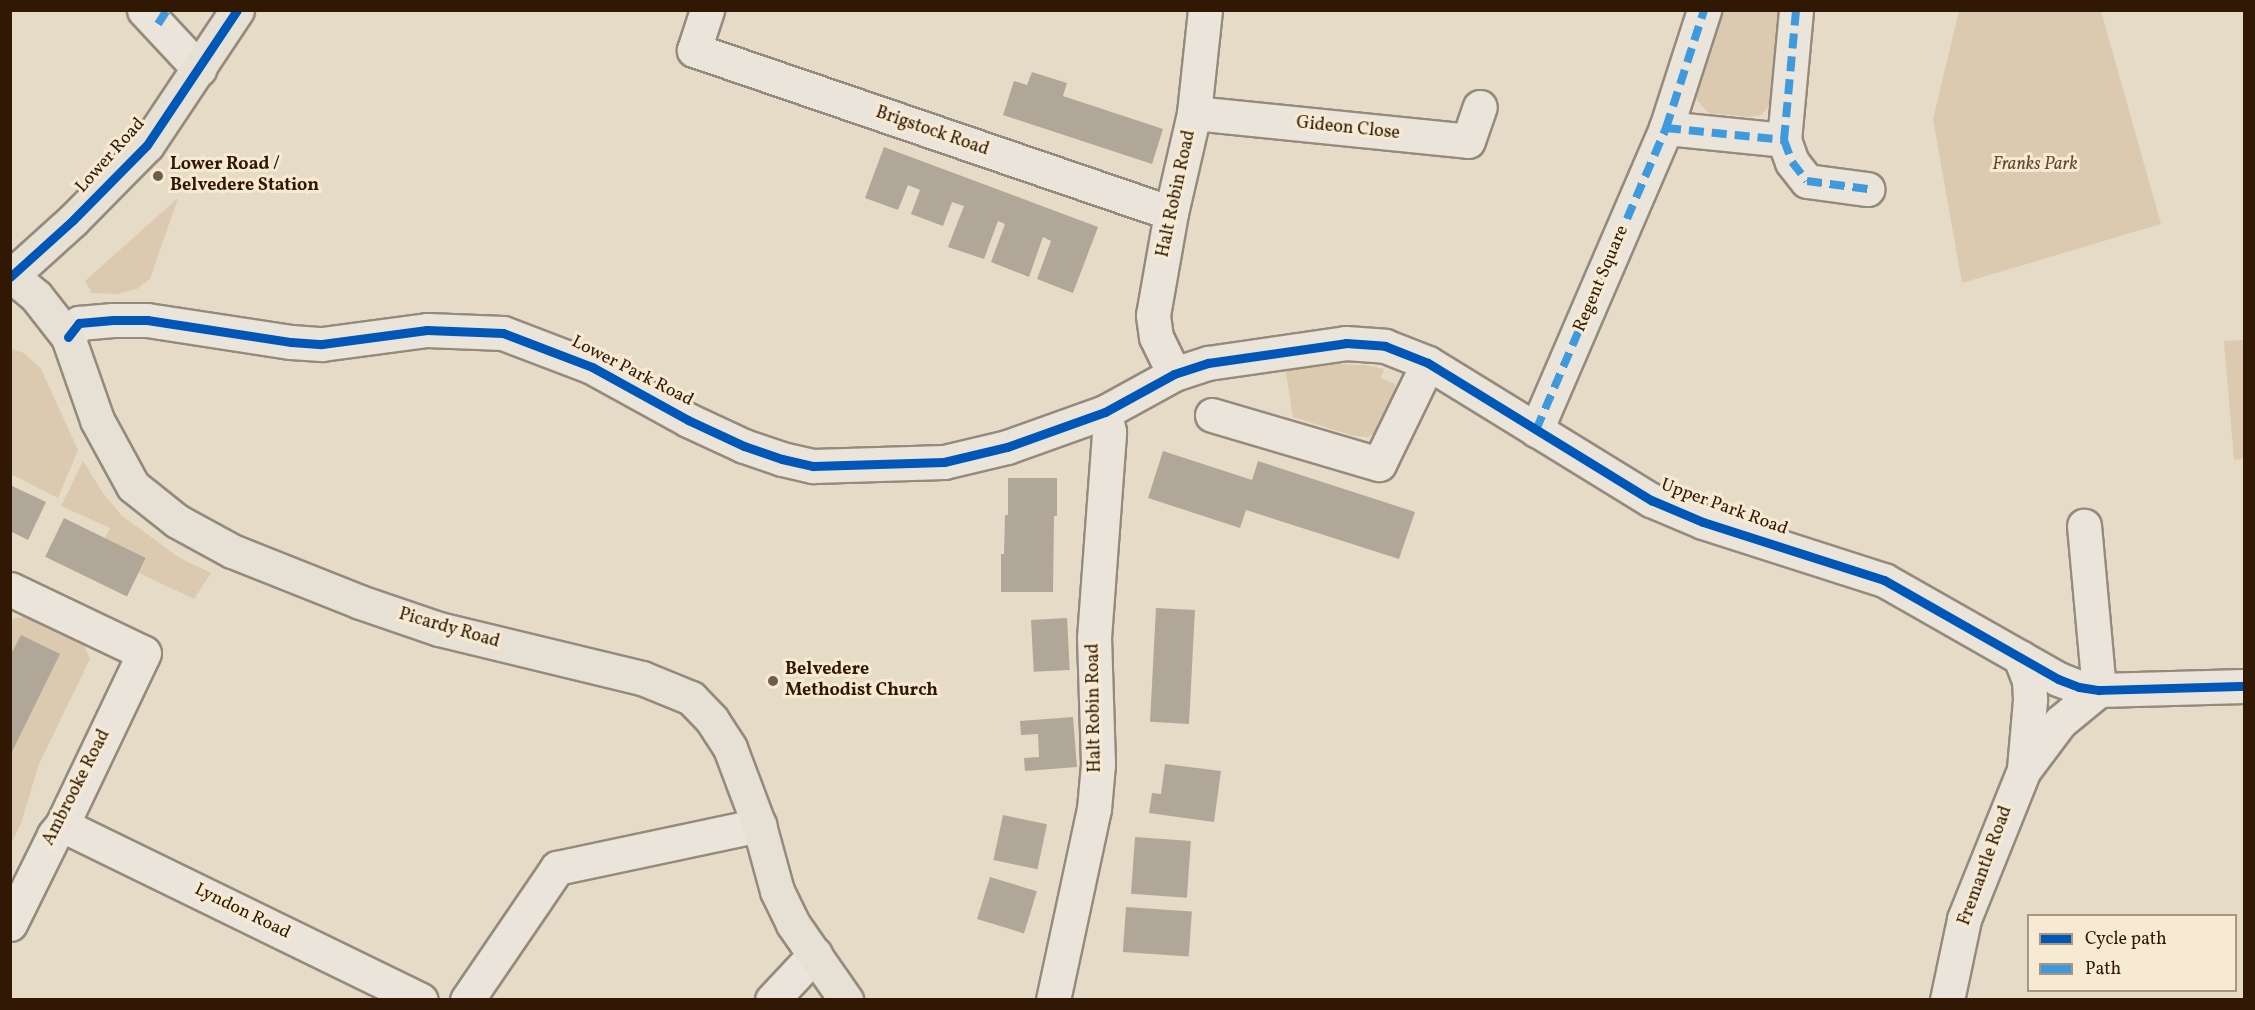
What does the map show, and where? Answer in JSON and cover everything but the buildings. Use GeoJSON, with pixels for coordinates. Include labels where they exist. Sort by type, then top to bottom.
{"type":"FeatureCollection","features":[{"type":"Feature","properties":{"kind":"main road","name":"Lower Road"},"geometry":{"type":"LineString","coordinates":[[11,277],[73,220],[147,145],[237,10]]}},
{"type":"Feature","properties":{"kind":"main road","name":"Picardy Road"},"geometry":{"type":"LineString","coordinates":[[11,277],[36,296],[68,337],[97,420],[133,486],[177,521],[232,551],[360,602],[439,629],[642,678],[692,698],[712,720],[730,748],[759,825],[777,891],[793,924],[846,999]]}},
{"type":"Feature","properties":{"kind":"street"},"geometry":{"type":"LineString","coordinates":[[144,10],[199,69]]}},
{"type":"Feature","properties":{"kind":"street","name":"Brigstock Road"},"geometry":{"type":"LineString","coordinates":[[707,10],[694,51],[1171,213]]}},
{"type":"Feature","properties":{"kind":"street","name":"Halt Robin Road"},"geometry":{"type":"LineString","coordinates":[[1174,374],[1156,337],[1153,315],[1171,213],[1194,113],[1205,10]]}},
{"type":"Feature","properties":{"kind":"street","name":"Regent Square"},"geometry":{"type":"LineString","coordinates":[[1536,430],[1666,128],[1704,10]]}},
{"type":"Feature","properties":{"kind":"street"},"geometry":{"type":"LineString","coordinates":[[1796,10],[1784,140],[1791,162],[1807,181],[1867,189]]}},
{"type":"Feature","properties":{"kind":"street","name":"Gideon Close"},"geometry":{"type":"LineString","coordinates":[[1194,113],[1468,141],[1480,107]]}},
{"type":"Feature","properties":{"kind":"street"},"geometry":{"type":"LineString","coordinates":[[1666,128],[1784,140]]}},
{"type":"Feature","properties":{"kind":"street","name":"Lower Park Road"},"geometry":{"type":"LineString","coordinates":[[68,337],[79,323],[113,320],[147,320],[291,342],[322,344],[427,330],[503,333],[592,367],[688,420],[744,446],[782,459],[813,466],[944,462],[1007,447],[1105,412]]}},
{"type":"Feature","properties":{"kind":"street","name":"Upper Park Road"},"geometry":{"type":"LineString","coordinates":[[1105,412],[1174,374],[1241,356],[1346,343],[1385,346],[1428,363],[1651,500],[1703,522],[1884,580],[2058,679],[2079,687],[2098,690],[2244,686]]}},
{"type":"Feature","properties":{"kind":"street"},"geometry":{"type":"LineString","coordinates":[[1212,415],[1379,464],[1428,363]]}},
{"type":"Feature","properties":{"kind":"street","name":"Halt Robin Road"},"geometry":{"type":"LineString","coordinates":[[1053,999],[1095,798],[1098,764],[1094,638],[1109,432],[1105,412]]}},
{"type":"Feature","properties":{"kind":"street"},"geometry":{"type":"LineString","coordinates":[[2084,526],[2098,690]]}},
{"type":"Feature","properties":{"kind":"street","name":"Ambrooke Road"},"geometry":{"type":"LineString","coordinates":[[10,589],[144,652],[62,825],[54,835],[10,924]]}},
{"type":"Feature","properties":{"kind":"street","name":"Fremantle Road"},"geometry":{"type":"LineString","coordinates":[[2020,657],[2029,680],[2030,700],[2024,770]]}},
{"type":"Feature","properties":{"kind":"street","name":"Fremantle Road"},"geometry":{"type":"LineString","coordinates":[[1947,999],[1964,918],[2024,770],[2060,722],[2098,690]]}},
{"type":"Feature","properties":{"kind":"street","name":"Lyndon Road"},"geometry":{"type":"LineString","coordinates":[[62,825],[421,999]]}},
{"type":"Feature","properties":{"kind":"street"},"geometry":{"type":"LineString","coordinates":[[467,999],[557,868],[759,825]]}},
{"type":"Feature","properties":{"kind":"street"},"geometry":{"type":"LineString","coordinates":[[772,999],[815,954]]}},
{"type":"Feature","properties":{"kind":"green space"},"geometry":{"type":"Polygon","coordinates":[[[1719,11],[1781,11],[1774,100],[1761,115],[1749,117],[1708,113],[1697,100],[1695,88],[1719,11]]]}},
{"type":"Feature","properties":{"kind":"green space","name":"Franks Park"},"geometry":{"type":"Polygon","coordinates":[[[1959,11],[2101,11],[2161,224],[1962,283],[1933,119],[1959,11]]]}},
{"type":"Feature","properties":{"kind":"green space"},"geometry":{"type":"Polygon","coordinates":[[[178,198],[150,279],[137,289],[117,294],[92,293],[85,281],[178,198]]]}},
{"type":"Feature","properties":{"kind":"green space"},"geometry":{"type":"Polygon","coordinates":[[[2244,340],[2244,459],[2234,460],[2224,341],[2244,340]]]}},
{"type":"Feature","properties":{"kind":"green space"},"geometry":{"type":"Polygon","coordinates":[[[11,349],[24,353],[41,369],[78,450],[58,498],[11,474],[11,349]]]}},
{"type":"Feature","properties":{"kind":"green space"},"geometry":{"type":"Polygon","coordinates":[[[1317,363],[1365,365],[1384,369],[1381,378],[1395,384],[1395,390],[1394,402],[1382,428],[1368,437],[1354,436],[1293,417],[1285,367],[1317,363]]]}},
{"type":"Feature","properties":{"kind":"green space"},"geometry":{"type":"Polygon","coordinates":[[[83,461],[103,493],[122,516],[180,558],[211,573],[194,599],[139,573],[146,559],[105,538],[110,528],[61,506],[83,461]]]}},
{"type":"Feature","properties":{"kind":"green space"},"geometry":{"type":"Polygon","coordinates":[[[28,617],[82,642],[90,659],[39,764],[21,823],[11,844],[10,756],[59,655],[11,656],[11,621],[15,618],[28,617]]]}},
{"type":"Feature","properties":{"kind":"marked path"},"geometry":{"type":"LineString","coordinates":[[158,24],[167,10]]}},
{"type":"Feature","properties":{"kind":"marked path"},"geometry":{"type":"LineString","coordinates":[[1666,128],[1704,10]]}},
{"type":"Feature","properties":{"kind":"marked path"},"geometry":{"type":"LineString","coordinates":[[1536,430],[1666,128],[1784,140],[1796,10]]}},
{"type":"Feature","properties":{"kind":"marked path"},"geometry":{"type":"LineString","coordinates":[[1784,140],[1792,162],[1807,181],[1867,189]]}},
{"type":"Feature","properties":{"kind":"cycle path"},"geometry":{"type":"LineString","coordinates":[[10,277],[73,220],[147,145],[237,10]]}},
{"type":"Feature","properties":{"kind":"cycle path"},"geometry":{"type":"LineString","coordinates":[[68,337],[79,323],[113,320],[147,320],[291,342],[322,344],[427,330],[503,333],[592,367],[688,420],[744,446],[782,459],[813,466],[944,462],[1007,447],[1105,412],[1174,374],[1208,363],[1346,343],[1385,346],[1428,363],[1651,500],[1703,522],[1884,580],[2058,679],[2079,687],[2099,690],[2244,686]]}},
{"type":"Feature","properties":{"kind":"place","name":"Lower Road / Belvedere Station"},"geometry":{"type":"Point","coordinates":[158,176]}},
{"type":"Feature","properties":{"kind":"place","name":"Belvedere Methodist Church"},"geometry":{"type":"Point","coordinates":[773,681]}}]}
